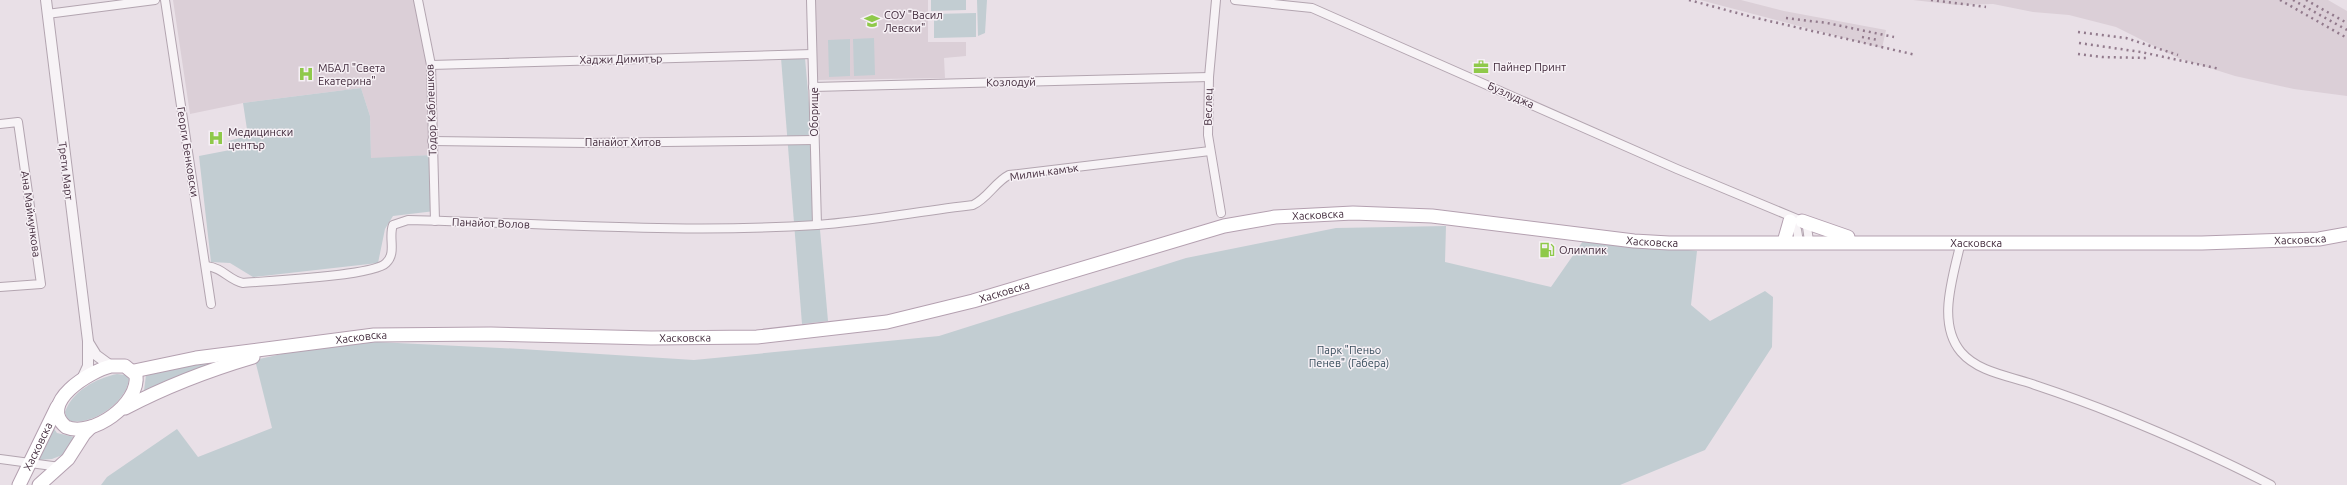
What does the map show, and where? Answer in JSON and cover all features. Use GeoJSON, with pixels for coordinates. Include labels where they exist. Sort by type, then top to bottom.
{"type":"FeatureCollection","features":[{"type":"Feature","properties":{"kind":"main road","name":"Хасковска"},"geometry":{"type":"LineString","coordinates":[[134,372],[196,358],[302,343],[374,335],[410,334],[678,338],[757,337],[887,322],[929,313],[1032,284],[1205,231],[1275,217],[1353,213],[1432,216],[1634,241],[2185,243],[2311,239],[2347,234]]}},
{"type":"Feature","properties":{"kind":"main road"},"geometry":{"type":"LineString","coordinates":[[1784,242],[1791,219],[1833,233],[1872,242]]}},
{"type":"Feature","properties":{"kind":"main road","name":"Хасковска"},"geometry":{"type":"LineString","coordinates":[[39,485],[68,459],[84,434],[91,427],[121,410],[146,397],[214,370],[302,343]]}},
{"type":"Feature","properties":{"kind":"main road"},"geometry":{"type":"LineString","coordinates":[[82,379],[111,366],[125,366],[134,372],[136,385],[121,410]]}},
{"type":"Feature","properties":{"kind":"main road","name":"Хасковска"},"geometry":{"type":"LineString","coordinates":[[19,485],[57,407],[70,390],[82,379]]}},
{"type":"Feature","properties":{"kind":"main road"},"geometry":{"type":"LineString","coordinates":[[57,407],[58,417],[66,427],[80,430],[91,427]]}},
{"type":"Feature","properties":{"kind":"street","name":"Трети Март"},"geometry":{"type":"LineString","coordinates":[[46,0],[88,341],[88,366],[82,379]]}},
{"type":"Feature","properties":{"kind":"street"},"geometry":{"type":"LineString","coordinates":[[47,14],[156,0]]}},
{"type":"Feature","properties":{"kind":"street","name":"Георги Бенковски"},"geometry":{"type":"LineString","coordinates":[[165,0],[211,304]]}},
{"type":"Feature","properties":{"kind":"street","name":"Тодор Каблешков"},"geometry":{"type":"LineString","coordinates":[[418,0],[431,65],[435,221]]}},
{"type":"Feature","properties":{"kind":"street","name":"Оборище"},"geometry":{"type":"LineString","coordinates":[[811,0],[817,225]]}},
{"type":"Feature","properties":{"kind":"street","name":"Веслец"},"geometry":{"type":"LineString","coordinates":[[1216,0],[1208,77],[1208,135],[1221,213]]}},
{"type":"Feature","properties":{"kind":"street","name":"Бузлуджа"},"geometry":{"type":"LineString","coordinates":[[1235,0],[1312,8],[1791,219]]}},
{"type":"Feature","properties":{"kind":"street"},"geometry":{"type":"LineString","coordinates":[[1304,0],[1312,8]]}},
{"type":"Feature","properties":{"kind":"street","name":"Хаджи Димитър"},"geometry":{"type":"LineString","coordinates":[[431,65],[812,54]]}},
{"type":"Feature","properties":{"kind":"street","name":"Козлодуй"},"geometry":{"type":"LineString","coordinates":[[813,87],[1208,77]]}},
{"type":"Feature","properties":{"kind":"street","name":"Ана Маймункова"},"geometry":{"type":"LineString","coordinates":[[0,124],[18,122],[41,284],[0,287]]}},
{"type":"Feature","properties":{"kind":"street","name":"Панайот Хитов"},"geometry":{"type":"LineString","coordinates":[[432,141],[587,143],[814,140]]}},
{"type":"Feature","properties":{"kind":"street","name":"Милин камък"},"geometry":{"type":"LineString","coordinates":[[817,225],[973,205],[1009,175],[1210,151]]}},
{"type":"Feature","properties":{"kind":"street"},"geometry":{"type":"LineString","coordinates":[[1791,219],[1804,241]]}},
{"type":"Feature","properties":{"kind":"street"},"geometry":{"type":"LineString","coordinates":[[1791,219],[1807,227],[1804,241]]}},
{"type":"Feature","properties":{"kind":"street","name":"Панайот Волов"},"geometry":{"type":"LineString","coordinates":[[206,266],[222,270],[231,279],[243,283],[338,274],[376,268],[386,264],[390,259],[392,251],[391,230],[393,225],[408,220],[666,228],[743,228],[817,225]]}},
{"type":"Feature","properties":{"kind":"street"},"geometry":{"type":"LineString","coordinates":[[1961,241],[1951,289],[1948,315],[1954,340],[1961,352],[1972,362],[1999,374],[2034,384],[2116,415],[2271,485]]}},
{"type":"Feature","properties":{"kind":"street","name":"Трети Март"},"geometry":{"type":"LineString","coordinates":[[88,341],[96,355],[111,366]]}},
{"type":"Feature","properties":{"kind":"street"},"geometry":{"type":"LineString","coordinates":[[0,458],[30,464],[60,467]]}},
{"type":"Feature","properties":{"kind":"shaded area","name":"МБАЛ \"Света Екатерина\""},"geometry":{"type":"Polygon","coordinates":[[[173,0],[414,0],[427,59],[432,155],[371,159],[370,116],[361,88],[243,103],[190,114],[173,0]]]}},
{"type":"Feature","properties":{"kind":"shaded area","name":"СОУ \"Васил Левски\""},"geometry":{"type":"Polygon","coordinates":[[[815,0],[928,0],[928,42],[966,42],[966,56],[944,58],[945,78],[817,80],[815,0]]]}},
{"type":"Feature","properties":{"kind":"shaded area"},"geometry":{"type":"Polygon","coordinates":[[[1700,0],[1741,0],[1784,11],[1886,30],[1882,48],[1700,0]]]}},
{"type":"Feature","properties":{"kind":"shaded area"},"geometry":{"type":"Polygon","coordinates":[[[1913,0],[2328,0],[2347,11],[2347,96],[2294,89],[2235,76],[2178,58],[2116,27],[2069,15],[2033,12],[1993,4],[1956,5],[1913,0]]]}},
{"type":"Feature","properties":{"kind":"green space"},"geometry":{"type":"Polygon","coordinates":[[[931,0],[966,0],[966,10],[931,11],[931,0]]]}},
{"type":"Feature","properties":{"kind":"green space"},"geometry":{"type":"Polygon","coordinates":[[[977,0],[987,0],[985,33],[978,36],[977,0]]]}},
{"type":"Feature","properties":{"kind":"green space"},"geometry":{"type":"Polygon","coordinates":[[[976,13],[976,37],[934,38],[934,14],[976,13]]]}},
{"type":"Feature","properties":{"kind":"green space"},"geometry":{"type":"Polygon","coordinates":[[[874,38],[875,75],[854,76],[853,39],[874,38]]]}},
{"type":"Feature","properties":{"kind":"green space"},"geometry":{"type":"Polygon","coordinates":[[[850,39],[850,76],[829,77],[828,40],[850,39]]]}},
{"type":"Feature","properties":{"kind":"green space"},"geometry":{"type":"Polygon","coordinates":[[[781,58],[805,58],[828,321],[802,324],[781,58]]]}},
{"type":"Feature","properties":{"kind":"green space"},"geometry":{"type":"Polygon","coordinates":[[[361,88],[370,116],[371,158],[432,155],[435,211],[393,216],[385,229],[378,263],[253,277],[230,263],[211,262],[199,156],[230,150],[228,141],[248,136],[243,103],[361,88]]]}},
{"type":"Feature","properties":{"kind":"green space","name":"Парк \"Пеньо Пенев\" (Габера)"},"geometry":{"type":"Polygon","coordinates":[[[1446,226],[1445,262],[1551,287],[1583,241],[1602,240],[1697,251],[1691,305],[1710,321],[1765,291],[1773,297],[1772,347],[1705,450],[1620,485],[101,485],[107,477],[177,429],[198,457],[272,428],[255,360],[295,351],[377,342],[694,360],[939,336],[1186,258],[1336,228],[1446,226]]]}},
{"type":"Feature","properties":{"kind":"green space"},"geometry":{"type":"Polygon","coordinates":[[[226,358],[144,391],[146,375],[226,358]]]}},
{"type":"Feature","properties":{"kind":"green space"},"geometry":{"type":"Polygon","coordinates":[[[117,374],[126,375],[129,379],[127,388],[115,404],[96,417],[86,420],[67,420],[65,412],[68,405],[79,392],[94,382],[117,374]]]}},
{"type":"Feature","properties":{"kind":"green space"},"geometry":{"type":"Polygon","coordinates":[[[52,426],[57,433],[74,437],[65,454],[52,459],[37,460],[52,426]]]}},
{"type":"Feature","properties":{"kind":"railway"},"geometry":{"type":"LineString","coordinates":[[1689,0],[1752,17],[1916,55]]}},
{"type":"Feature","properties":{"kind":"railway"},"geometry":{"type":"LineString","coordinates":[[1931,0],[1986,7]]}},
{"type":"Feature","properties":{"kind":"railway"},"geometry":{"type":"LineString","coordinates":[[2280,0],[2347,38]]}},
{"type":"Feature","properties":{"kind":"railway"},"geometry":{"type":"LineString","coordinates":[[2293,0],[2347,30]]}},
{"type":"Feature","properties":{"kind":"railway"},"geometry":{"type":"LineString","coordinates":[[2306,0],[2347,23]]}},
{"type":"Feature","properties":{"kind":"railway"},"geometry":{"type":"LineString","coordinates":[[1786,18],[1827,23],[1894,37]]}},
{"type":"Feature","properties":{"kind":"railway"},"geometry":{"type":"LineString","coordinates":[[2078,32],[2126,38],[2178,55]]}},
{"type":"Feature","properties":{"kind":"railway"},"geometry":{"type":"LineString","coordinates":[[1862,37],[1878,40]]}},
{"type":"Feature","properties":{"kind":"railway"},"geometry":{"type":"LineString","coordinates":[[2079,43],[2141,52],[2220,69]]}},
{"type":"Feature","properties":{"kind":"railway"},"geometry":{"type":"LineString","coordinates":[[2078,54],[2102,57],[2147,58]]}},
{"type":"Feature","properties":{"kind":"place","name":"СОУ \"Васил Левски\""},"geometry":{"type":"Point","coordinates":[872,21]}},
{"type":"Feature","properties":{"kind":"place","name":"Пайнер Принт"},"geometry":{"type":"Point","coordinates":[1481,67]}},
{"type":"Feature","properties":{"kind":"place","name":"МБАЛ \"Света Екатерина\""},"geometry":{"type":"Point","coordinates":[306,74]}},
{"type":"Feature","properties":{"kind":"place","name":"Медицински център"},"geometry":{"type":"Point","coordinates":[216,138]}},
{"type":"Feature","properties":{"kind":"place","name":"Олимпик"},"geometry":{"type":"Point","coordinates":[1547,250]}}]}
